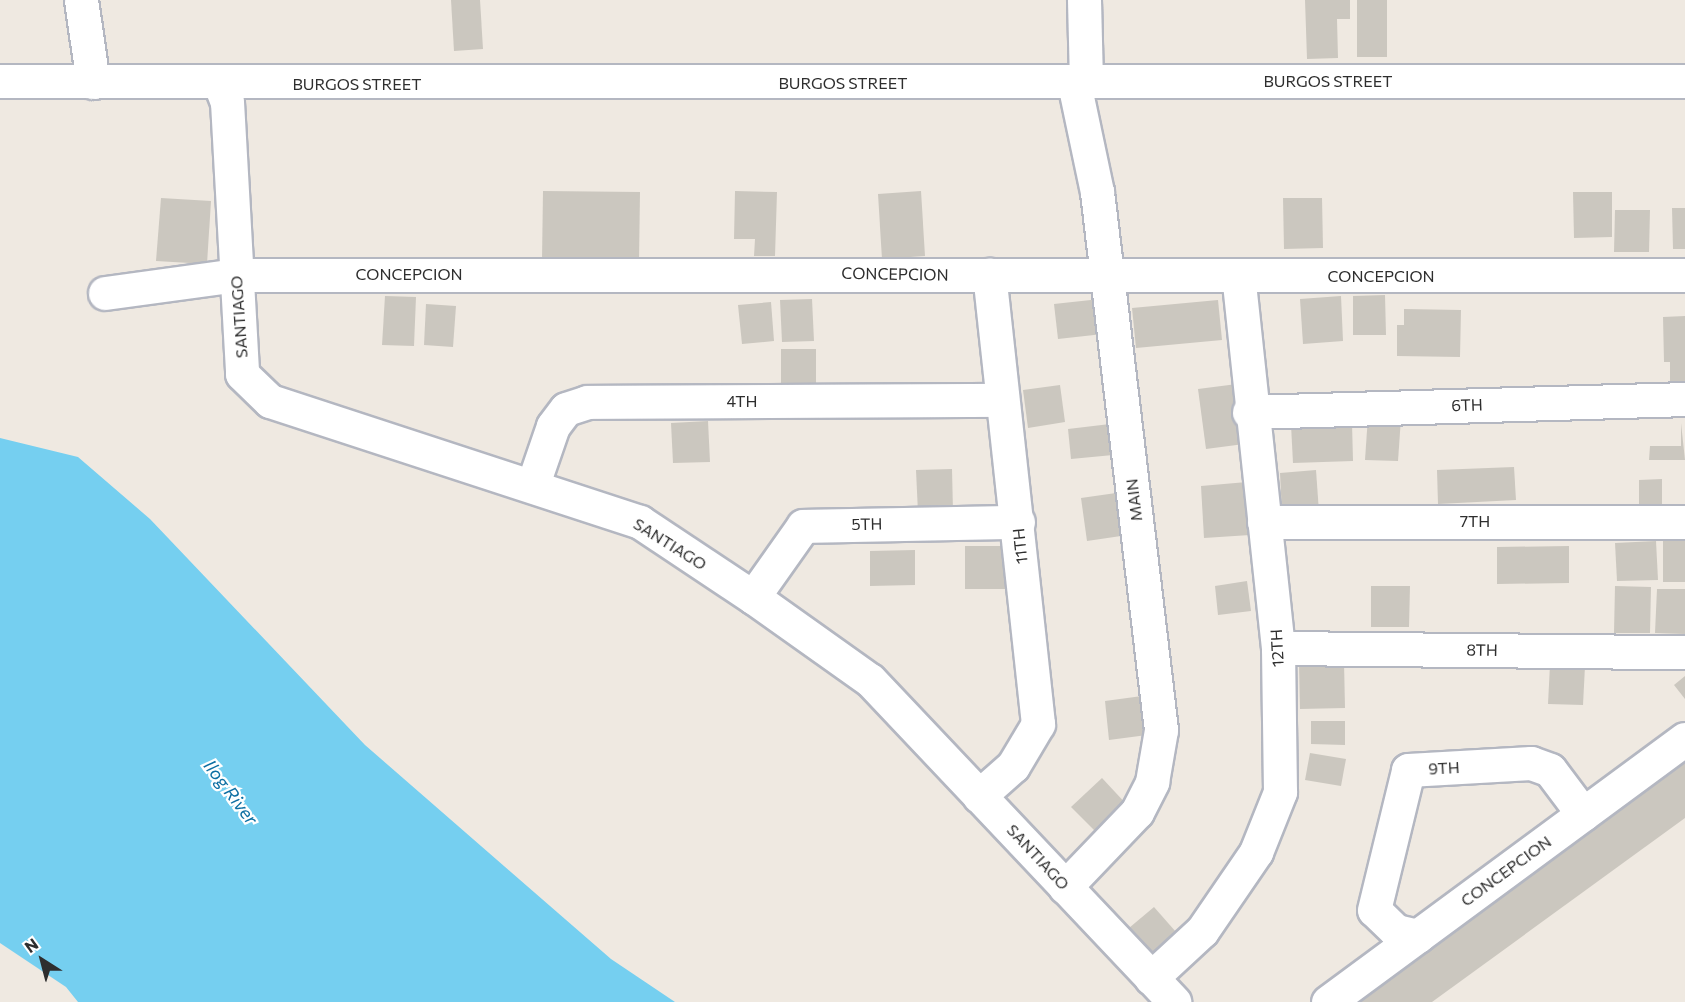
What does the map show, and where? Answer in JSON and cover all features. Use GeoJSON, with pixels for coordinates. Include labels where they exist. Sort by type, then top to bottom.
{"type":"FeatureCollection","features":[{"type":"Feature","properties":{"kind":"street"},"geometry":{"type":"LineString","coordinates":[[81,0],[93,82]]}},
{"type":"Feature","properties":{"kind":"street","name":"MAIN"},"geometry":{"type":"LineString","coordinates":[[1065,887],[1137,812],[1152,782],[1161,730],[1097,192],[1080,82],[1084,0]]}},
{"type":"Feature","properties":{"kind":"street","name":"BURGOS STREET"},"geometry":{"type":"LineString","coordinates":[[0,81],[220,84],[1685,81]]}},
{"type":"Feature","properties":{"kind":"street","name":"SANTIAGO"},"geometry":{"type":"LineString","coordinates":[[220,84],[227,102],[242,374],[270,401],[533,484],[639,522],[753,597],[870,680],[1174,1002]]}},
{"type":"Feature","properties":{"kind":"street","name":"CONCEPCION"},"geometry":{"type":"LineString","coordinates":[[105,293],[236,275],[1107,277],[1685,275]]}},
{"type":"Feature","properties":{"kind":"street","name":"11TH"},"geometry":{"type":"LineString","coordinates":[[979,796],[1013,766],[1038,724],[1018,522],[988,275]]}},
{"type":"Feature","properties":{"kind":"street","name":"12TH"},"geometry":{"type":"LineString","coordinates":[[1151,978],[1216,911],[1256,852],[1280,792],[1278,648],[1249,412],[1238,276]]}},
{"type":"Feature","properties":{"kind":"street","name":"6TH"},"geometry":{"type":"LineString","coordinates":[[1249,412],[1685,399]]}},
{"type":"Feature","properties":{"kind":"street","name":"4TH"},"geometry":{"type":"LineString","coordinates":[[533,484],[553,426],[566,410],[587,402],[1002,400]]}},
{"type":"Feature","properties":{"kind":"street","name":"5TH"},"geometry":{"type":"LineString","coordinates":[[753,597],[803,526],[1018,522]]}},
{"type":"Feature","properties":{"kind":"street","name":"7TH"},"geometry":{"type":"LineString","coordinates":[[1264,522],[1685,522]]}},
{"type":"Feature","properties":{"kind":"street","name":"8TH"},"geometry":{"type":"LineString","coordinates":[[1278,648],[1685,652]]}},
{"type":"Feature","properties":{"kind":"street","name":"CONCEPCION"},"geometry":{"type":"LineString","coordinates":[[1328,1002],[1685,739]]}},
{"type":"Feature","properties":{"kind":"street","name":"9TH"},"geometry":{"type":"LineString","coordinates":[[1418,936],[1396,931],[1374,910],[1408,770],[1531,763],[1550,770],[1583,814]]}},
{"type":"Feature","properties":{"kind":"water","name":"Ilog River"},"geometry":{"type":"Polygon","coordinates":[[[0,438],[78,457],[150,519],[365,745],[611,959],[675,1002],[78,1002],[66,987],[0,943],[0,438]]]}},
{"type":"Feature","properties":{"kind":"building"},"geometry":{"type":"Polygon","coordinates":[[[451,0],[480,0],[483,49],[454,51],[451,0]]]}},
{"type":"Feature","properties":{"kind":"building"},"geometry":{"type":"Polygon","coordinates":[[[1305,0],[1350,0],[1350,19],[1337,19],[1338,58],[1307,59],[1305,0]]]}},
{"type":"Feature","properties":{"kind":"building"},"geometry":{"type":"Polygon","coordinates":[[[1357,0],[1387,0],[1387,57],[1357,57],[1357,0]]]}},
{"type":"Feature","properties":{"kind":"building"},"geometry":{"type":"Polygon","coordinates":[[[543,191],[640,192],[639,262],[542,261],[543,191]]]}},
{"type":"Feature","properties":{"kind":"building"},"geometry":{"type":"Polygon","coordinates":[[[735,191],[777,192],[775,256],[754,256],[755,239],[734,239],[735,191]]]}},
{"type":"Feature","properties":{"kind":"building"},"geometry":{"type":"Polygon","coordinates":[[[921,191],[925,256],[882,259],[878,194],[921,191]]]}},
{"type":"Feature","properties":{"kind":"building"},"geometry":{"type":"Polygon","coordinates":[[[1573,192],[1612,192],[1612,237],[1574,238],[1573,192]]]}},
{"type":"Feature","properties":{"kind":"building"},"geometry":{"type":"Polygon","coordinates":[[[161,198],[211,201],[207,264],[156,261],[161,198]]]}},
{"type":"Feature","properties":{"kind":"building"},"geometry":{"type":"Polygon","coordinates":[[[1283,198],[1322,198],[1323,248],[1284,249],[1283,198]]]}},
{"type":"Feature","properties":{"kind":"building"},"geometry":{"type":"Polygon","coordinates":[[[1672,208],[1685,208],[1685,249],[1673,249],[1672,208]]]}},
{"type":"Feature","properties":{"kind":"building"},"geometry":{"type":"Polygon","coordinates":[[[1615,210],[1650,210],[1649,252],[1614,252],[1615,210]]]}},
{"type":"Feature","properties":{"kind":"building"},"geometry":{"type":"Polygon","coordinates":[[[1385,295],[1386,335],[1353,335],[1353,296],[1385,295]]]}},
{"type":"Feature","properties":{"kind":"building"},"geometry":{"type":"Polygon","coordinates":[[[385,296],[416,297],[414,346],[382,345],[385,296]]]}},
{"type":"Feature","properties":{"kind":"building"},"geometry":{"type":"Polygon","coordinates":[[[1341,296],[1343,341],[1303,344],[1300,299],[1341,296]]]}},
{"type":"Feature","properties":{"kind":"building"},"geometry":{"type":"Polygon","coordinates":[[[812,299],[814,341],[782,342],[780,300],[812,299]]]}},
{"type":"Feature","properties":{"kind":"building"},"geometry":{"type":"Polygon","coordinates":[[[1100,299],[1103,334],[1058,339],[1054,304],[1100,299]]]}},
{"type":"Feature","properties":{"kind":"building"},"geometry":{"type":"Polygon","coordinates":[[[1218,300],[1222,340],[1136,348],[1132,308],[1218,300]]]}},
{"type":"Feature","properties":{"kind":"building"},"geometry":{"type":"Polygon","coordinates":[[[771,302],[774,341],[742,344],[738,305],[771,302]]]}},
{"type":"Feature","properties":{"kind":"building"},"geometry":{"type":"Polygon","coordinates":[[[426,304],[456,306],[453,347],[424,345],[426,304]]]}},
{"type":"Feature","properties":{"kind":"building"},"geometry":{"type":"Polygon","coordinates":[[[1404,309],[1461,310],[1460,357],[1397,356],[1397,325],[1404,325],[1404,309]]]}},
{"type":"Feature","properties":{"kind":"building"},"geometry":{"type":"Polygon","coordinates":[[[1685,316],[1685,381],[1670,381],[1670,362],[1664,362],[1663,317],[1685,316]]]}},
{"type":"Feature","properties":{"kind":"building"},"geometry":{"type":"Polygon","coordinates":[[[781,349],[816,349],[816,388],[781,388],[781,349]]]}},
{"type":"Feature","properties":{"kind":"building"},"geometry":{"type":"Polygon","coordinates":[[[1237,384],[1244,444],[1206,449],[1198,389],[1237,384]]]}},
{"type":"Feature","properties":{"kind":"building"},"geometry":{"type":"Polygon","coordinates":[[[1060,385],[1065,422],[1028,428],[1023,390],[1060,385]]]}},
{"type":"Feature","properties":{"kind":"building"},"geometry":{"type":"Polygon","coordinates":[[[1368,416],[1401,418],[1398,461],[1365,460],[1368,416]]]}},
{"type":"Feature","properties":{"kind":"building"},"geometry":{"type":"Polygon","coordinates":[[[708,421],[710,462],[673,463],[671,423],[708,421]]]}},
{"type":"Feature","properties":{"kind":"building"},"geometry":{"type":"Polygon","coordinates":[[[1352,423],[1353,461],[1293,463],[1291,425],[1352,423]]]}},
{"type":"Feature","properties":{"kind":"building"},"geometry":{"type":"Polygon","coordinates":[[[1681,423],[1685,460],[1649,460],[1650,446],[1681,446],[1681,423]]]}},
{"type":"Feature","properties":{"kind":"building"},"geometry":{"type":"Polygon","coordinates":[[[1110,424],[1113,455],[1071,459],[1068,429],[1110,424]]]}},
{"type":"Feature","properties":{"kind":"building"},"geometry":{"type":"Polygon","coordinates":[[[1514,467],[1516,500],[1438,504],[1437,470],[1514,467]]]}},
{"type":"Feature","properties":{"kind":"building"},"geometry":{"type":"Polygon","coordinates":[[[952,469],[953,512],[918,513],[916,470],[952,469]]]}},
{"type":"Feature","properties":{"kind":"building"},"geometry":{"type":"Polygon","coordinates":[[[1316,470],[1319,512],[1282,514],[1280,473],[1316,470]]]}},
{"type":"Feature","properties":{"kind":"building"},"geometry":{"type":"Polygon","coordinates":[[[1662,479],[1662,505],[1639,506],[1639,480],[1662,479]]]}},
{"type":"Feature","properties":{"kind":"building"},"geometry":{"type":"Polygon","coordinates":[[[1247,482],[1250,535],[1204,538],[1201,486],[1247,482]]]}},
{"type":"Feature","properties":{"kind":"building"},"geometry":{"type":"Polygon","coordinates":[[[1116,493],[1121,536],[1087,541],[1081,498],[1116,493]]]}},
{"type":"Feature","properties":{"kind":"building"},"geometry":{"type":"Polygon","coordinates":[[[1656,541],[1658,580],[1617,581],[1615,543],[1656,541]]]}},
{"type":"Feature","properties":{"kind":"building"},"geometry":{"type":"Polygon","coordinates":[[[1663,541],[1685,541],[1685,582],[1663,582],[1663,541]]]}},
{"type":"Feature","properties":{"kind":"building"},"geometry":{"type":"Polygon","coordinates":[[[965,546],[1009,546],[1009,589],[965,589],[965,546]]]}},
{"type":"Feature","properties":{"kind":"building"},"geometry":{"type":"Polygon","coordinates":[[[1569,546],[1569,583],[1497,584],[1497,547],[1569,546]]]}},
{"type":"Feature","properties":{"kind":"building"},"geometry":{"type":"Polygon","coordinates":[[[915,550],[915,585],[870,586],[870,551],[915,550]]]}},
{"type":"Feature","properties":{"kind":"building"},"geometry":{"type":"Polygon","coordinates":[[[1247,581],[1251,611],[1218,615],[1215,586],[1247,581]]]}},
{"type":"Feature","properties":{"kind":"building"},"geometry":{"type":"Polygon","coordinates":[[[1371,586],[1410,586],[1409,627],[1371,627],[1371,586]]]}},
{"type":"Feature","properties":{"kind":"building"},"geometry":{"type":"Polygon","coordinates":[[[1615,586],[1651,587],[1650,633],[1614,633],[1615,586]]]}},
{"type":"Feature","properties":{"kind":"building"},"geometry":{"type":"Polygon","coordinates":[[[1657,589],[1685,589],[1685,634],[1655,633],[1657,589]]]}},
{"type":"Feature","properties":{"kind":"building"},"geometry":{"type":"Polygon","coordinates":[[[1344,662],[1345,708],[1300,709],[1299,663],[1344,662]]]}},
{"type":"Feature","properties":{"kind":"building"},"geometry":{"type":"Polygon","coordinates":[[[1550,665],[1585,666],[1583,705],[1548,704],[1550,665]]]}},
{"type":"Feature","properties":{"kind":"building"},"geometry":{"type":"Polygon","coordinates":[[[1685,676],[1685,699],[1674,685],[1685,676]]]}},
{"type":"Feature","properties":{"kind":"building"},"geometry":{"type":"Polygon","coordinates":[[[1142,696],[1147,735],[1109,740],[1105,701],[1142,696]]]}},
{"type":"Feature","properties":{"kind":"building"},"geometry":{"type":"Polygon","coordinates":[[[1311,721],[1345,721],[1345,745],[1311,744],[1311,721]]]}},
{"type":"Feature","properties":{"kind":"building"},"geometry":{"type":"Polygon","coordinates":[[[1310,753],[1346,759],[1341,786],[1305,780],[1310,753]]]}},
{"type":"Feature","properties":{"kind":"building"},"geometry":{"type":"Polygon","coordinates":[[[1685,763],[1685,818],[1432,1002],[1356,1002],[1685,763]]]}},
{"type":"Feature","properties":{"kind":"building"},"geometry":{"type":"Polygon","coordinates":[[[1102,778],[1129,807],[1100,836],[1071,807],[1102,778]]]}},
{"type":"Feature","properties":{"kind":"building"},"geometry":{"type":"Polygon","coordinates":[[[1154,907],[1176,932],[1152,954],[1129,928],[1154,907]]]}}]}
